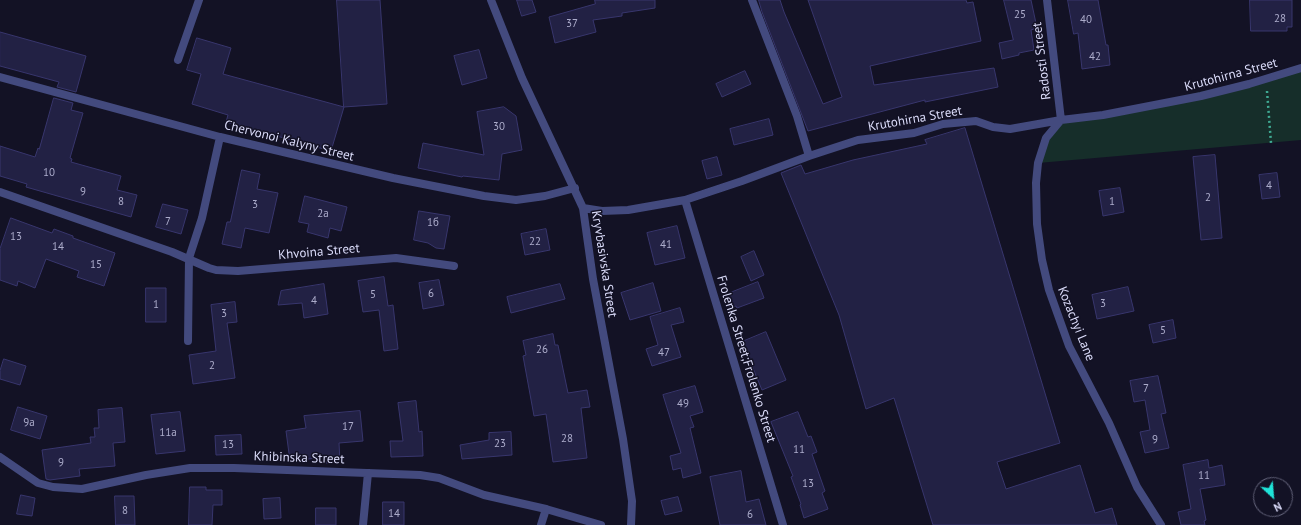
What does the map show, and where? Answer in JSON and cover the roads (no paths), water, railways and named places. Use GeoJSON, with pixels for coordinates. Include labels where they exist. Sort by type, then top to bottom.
{"type":"FeatureCollection","features":[{"type":"Feature","properties":{"kind":"street"},"geometry":{"type":"LineString","coordinates":[[178,60],[199,0]]}},
{"type":"Feature","properties":{"kind":"street","name":"Kryvbasivska Street"},"geometry":{"type":"LineString","coordinates":[[491,0],[522,78],[584,208],[593,279],[624,447],[632,501],[631,525]]}},
{"type":"Feature","properties":{"kind":"street"},"geometry":{"type":"LineString","coordinates":[[752,0],[797,116],[809,156]]}},
{"type":"Feature","properties":{"kind":"street","name":"Radosti Street"},"geometry":{"type":"LineString","coordinates":[[1047,0],[1061,120]]}},
{"type":"Feature","properties":{"kind":"street","name":"Krutohirna Street"},"geometry":{"type":"LineString","coordinates":[[584,208],[602,211],[628,210],[685,200],[858,140],[914,133],[943,124],[976,121],[993,127],[1010,129],[1061,120],[1103,115],[1184,100],[1266,79],[1301,68]]}},
{"type":"Feature","properties":{"kind":"street","name":"Chervonoi Kalyny Street"},"geometry":{"type":"LineString","coordinates":[[0,77],[220,137],[393,178],[484,196],[516,200],[545,196],[575,188]]}},
{"type":"Feature","properties":{"kind":"street","name":"Kozachyi Lane"},"geometry":{"type":"LineString","coordinates":[[1061,120],[1046,138],[1038,163],[1036,183],[1037,224],[1042,260],[1049,290],[1070,346],[1109,423],[1137,486],[1161,525]]}},
{"type":"Feature","properties":{"kind":"street"},"geometry":{"type":"LineString","coordinates":[[188,341],[189,258],[202,218],[220,137]]}},
{"type":"Feature","properties":{"kind":"street","name":"Khvoina Street"},"geometry":{"type":"LineString","coordinates":[[0,192],[189,258],[209,268],[226,271],[396,258],[454,266]]}},
{"type":"Feature","properties":{"kind":"street","name":"Frolenka Street;Frolenko Street"},"geometry":{"type":"LineString","coordinates":[[685,200],[783,525]]}},
{"type":"Feature","properties":{"kind":"street","name":"Khibinska Street"},"geometry":{"type":"LineString","coordinates":[[0,457],[38,484],[53,487],[82,489],[146,475],[190,468],[250,468],[420,475],[445,480],[484,495],[546,509],[601,525]]}},
{"type":"Feature","properties":{"kind":"street"},"geometry":{"type":"LineString","coordinates":[[363,525],[368,473]]}},
{"type":"Feature","properties":{"kind":"street"},"geometry":{"type":"LineString","coordinates":[[541,525],[546,509]]}}]}
